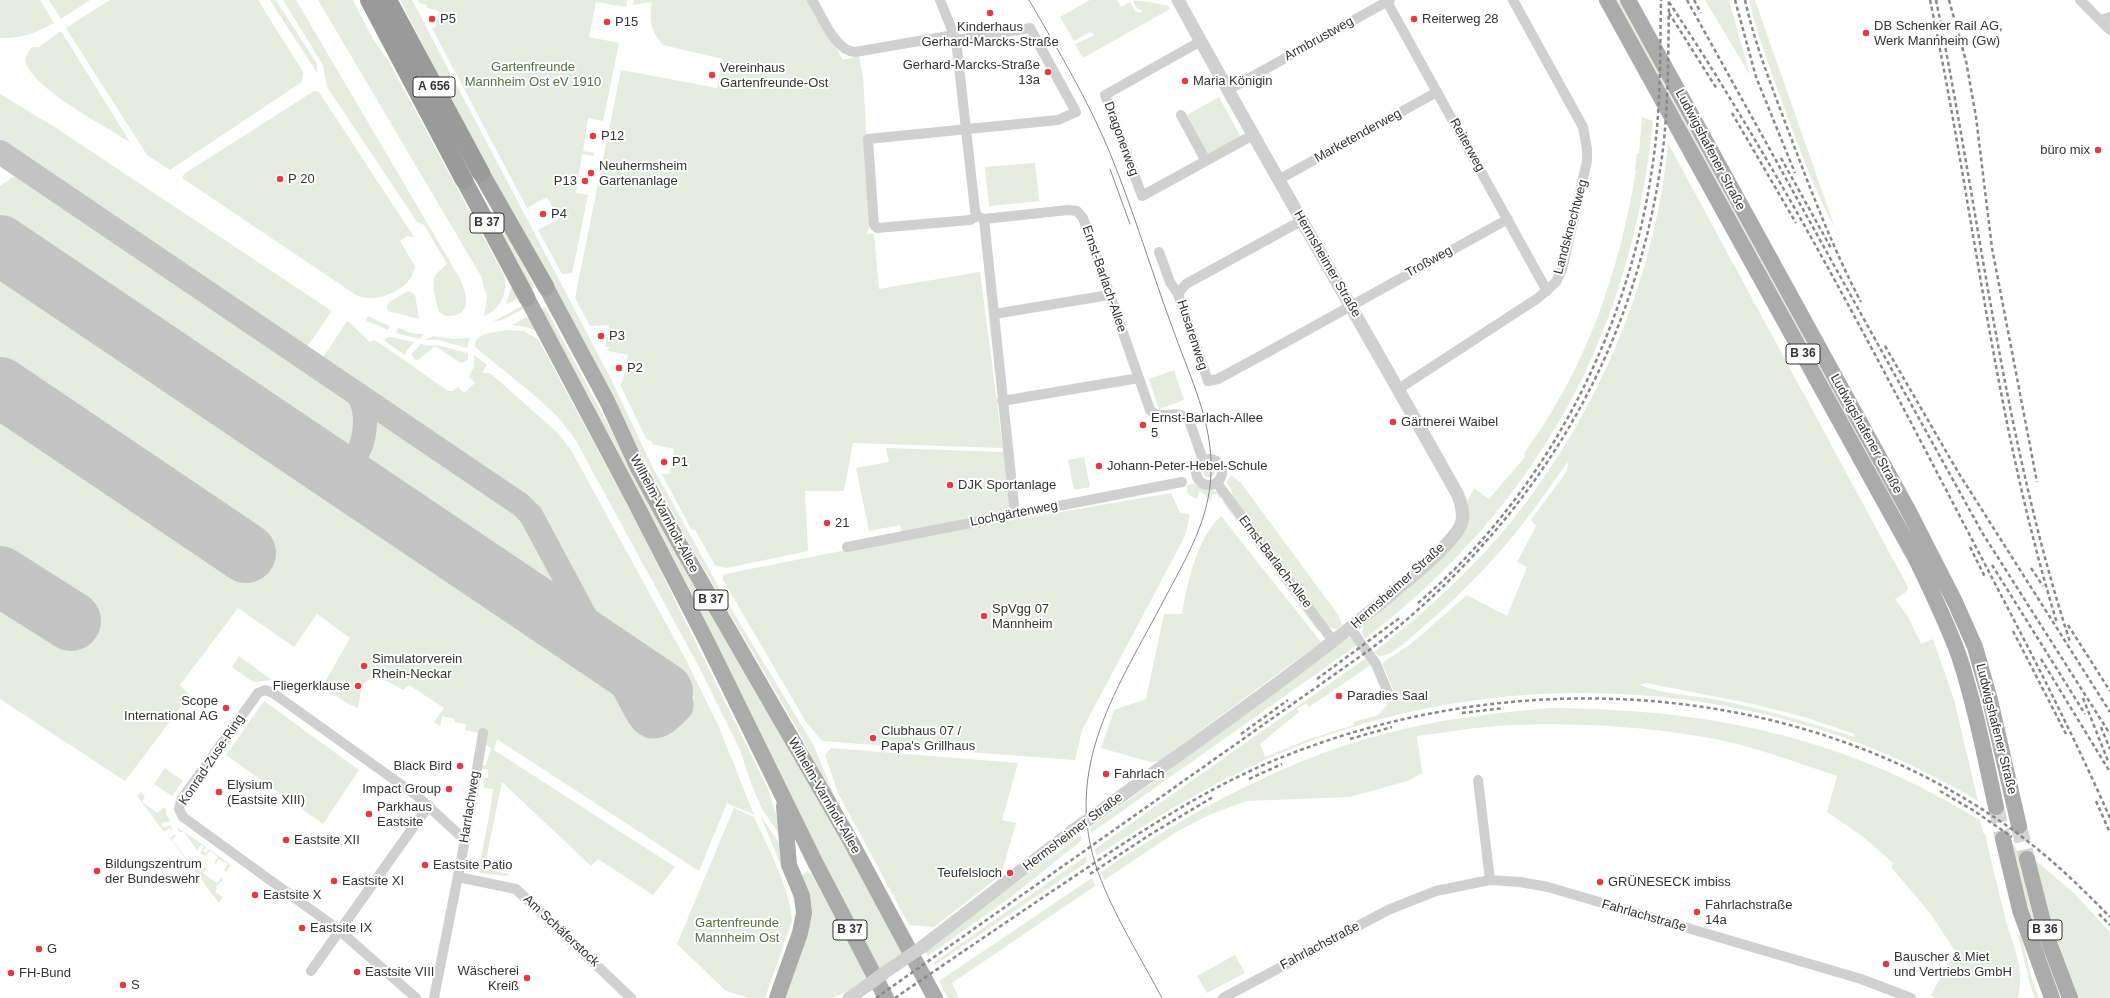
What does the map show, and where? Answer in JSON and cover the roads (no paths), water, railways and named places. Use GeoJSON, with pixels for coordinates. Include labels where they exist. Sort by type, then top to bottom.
{"type":"FeatureCollection","features":[{"type":"Feature","properties":{"kind":"highway","name":"A 656"},"geometry":{"type":"LineString","coordinates":[[369,0],[464,180]]}},
{"type":"Feature","properties":{"kind":"highway","name":"A 656"},"geometry":{"type":"LineString","coordinates":[[388,0],[481,173]]}},
{"type":"Feature","properties":{"kind":"highway","name":"Wilhelm-Varnholt-Allee"},"geometry":{"type":"LineString","coordinates":[[481,173],[546,287]]}},
{"type":"Feature","properties":{"kind":"highway","name":"Wilhelm-Varnholt-Allee"},"geometry":{"type":"LineString","coordinates":[[464,180],[527,298]]}},
{"type":"Feature","properties":{"kind":"main road","name":"Ludwigshafener Straße"},"geometry":{"type":"LineString","coordinates":[[1607,0],[1913,554],[1940,608],[1959,656],[1976,717],[1996,807]]}},
{"type":"Feature","properties":{"kind":"main road","name":"Ludwigshafener Straße"},"geometry":{"type":"LineString","coordinates":[[1628,0],[1907,508],[1955,602],[1975,647],[1990,700],[2019,826]]}},
{"type":"Feature","properties":{"kind":"main road","name":"Wilhelm-Varnholt-Allee"},"geometry":{"type":"LineString","coordinates":[[546,287],[607,401],[638,468],[680,545],[850,840],[935,998]]}},
{"type":"Feature","properties":{"kind":"main road","name":"Wilhelm-Varnholt-Allee"},"geometry":{"type":"LineString","coordinates":[[527,298],[696,621],[815,862],[886,998]]}},
{"type":"Feature","properties":{"kind":"main road"},"geometry":{"type":"LineString","coordinates":[[777,998],[804,919],[804,903],[789,865],[786,847],[783,798]]}},
{"type":"Feature","properties":{"kind":"main road","name":"B 36"},"geometry":{"type":"LineString","coordinates":[[2003,839],[2024,922],[2052,998]]}},
{"type":"Feature","properties":{"kind":"main road","name":"B 36"},"geometry":{"type":"LineString","coordinates":[[2027,859],[2047,937],[2070,998]]}},
{"type":"Feature","properties":{"kind":"main road"},"geometry":{"type":"LineString","coordinates":[[796,880],[802,865],[815,862]]}},
{"type":"Feature","properties":{"kind":"street"},"geometry":{"type":"LineString","coordinates":[[812,0],[838,44],[848,52],[1030,28],[1076,112],[1058,120],[868,139],[874,224],[877,228],[882,229],[970,220],[981,217]]}},
{"type":"Feature","properties":{"kind":"street"},"geometry":{"type":"LineString","coordinates":[[940,0],[955,38],[975,210],[981,217],[994,314],[1015,514]]}},
{"type":"Feature","properties":{"kind":"street","name":"Hermsheimer Straße"},"geometry":{"type":"LineString","coordinates":[[849,998],[906,958],[1079,826],[1350,628],[1431,558],[1455,534],[1462,519],[1462,506],[1458,495],[1301,221],[1178,0]]}},
{"type":"Feature","properties":{"kind":"street","name":"Landsknechtweg"},"geometry":{"type":"LineString","coordinates":[[1397,388],[1403,386],[1547,291],[1556,282],[1562,270],[1585,172],[1587,149],[1583,127],[1513,0]]}},
{"type":"Feature","properties":{"kind":"street"},"geometry":{"type":"LineString","coordinates":[[2080,0],[2105,18],[2110,30]]}},
{"type":"Feature","properties":{"kind":"street","name":"Reiterweg"},"geometry":{"type":"LineString","coordinates":[[1388,1],[1547,291]]}},
{"type":"Feature","properties":{"kind":"street","name":"Armbrustweg"},"geometry":{"type":"LineString","coordinates":[[1228,90],[1388,1]]}},
{"type":"Feature","properties":{"kind":"street","name":"Dragonerweg"},"geometry":{"type":"LineString","coordinates":[[1201,41],[1102,93],[1142,196],[1254,136]]}},
{"type":"Feature","properties":{"kind":"street","name":"Marketenderweg"},"geometry":{"type":"LineString","coordinates":[[1278,180],[1437,92]]}},
{"type":"Feature","properties":{"kind":"street"},"geometry":{"type":"LineString","coordinates":[[1181,115],[1206,161]]}},
{"type":"Feature","properties":{"kind":"street","name":"Ernst-Barlach-Allee"},"geometry":{"type":"LineString","coordinates":[[981,217],[1068,210],[1077,211],[1083,218],[1150,410],[1155,415],[1160,416],[1179,413],[1185,415],[1189,420],[1203,460]]}},
{"type":"Feature","properties":{"kind":"street","name":"Troßweg"},"geometry":{"type":"LineString","coordinates":[[1351,306],[1508,219]]}},
{"type":"Feature","properties":{"kind":"street","name":"Husarenweg"},"geometry":{"type":"LineString","coordinates":[[1301,221],[1186,284],[1178,294],[1208,381],[1218,379],[1351,306]]}},
{"type":"Feature","properties":{"kind":"street"},"geometry":{"type":"LineString","coordinates":[[1159,252],[1170,282],[1178,294]]}},
{"type":"Feature","properties":{"kind":"street"},"geometry":{"type":"LineString","coordinates":[[994,314],[1109,295]]}},
{"type":"Feature","properties":{"kind":"street"},"geometry":{"type":"LineString","coordinates":[[1002,401],[1139,378]]}},
{"type":"Feature","properties":{"kind":"street"},"geometry":{"type":"LineString","coordinates":[[1211,459],[1220,465],[1222,475],[1217,483],[1205,485],[1196,477],[1196,467],[1203,460],[1211,459]]}},
{"type":"Feature","properties":{"kind":"street","name":"Lochgärtenweg"},"geometry":{"type":"LineString","coordinates":[[847,547],[1182,482]]}},
{"type":"Feature","properties":{"kind":"street","name":"Ernst-Barlach-Allee"},"geometry":{"type":"LineString","coordinates":[[1217,483],[1333,640]]}},
{"type":"Feature","properties":{"kind":"street"},"geometry":{"type":"LineString","coordinates":[[1350,628],[1376,664],[1388,693]]}},
{"type":"Feature","properties":{"kind":"street","name":"Konrad-Zuse-Ring"},"geometry":{"type":"LineString","coordinates":[[416,998],[339,930],[183,817],[178,809],[181,800],[258,693],[265,690],[273,693],[429,805],[465,840]]}},
{"type":"Feature","properties":{"kind":"street","name":"Harrlachweg"},"geometry":{"type":"LineString","coordinates":[[434,998],[465,840],[483,733]]}},
{"type":"Feature","properties":{"kind":"street"},"geometry":{"type":"LineString","coordinates":[[1478,780],[1490,880]]}},
{"type":"Feature","properties":{"kind":"street"},"geometry":{"type":"LineString","coordinates":[[311,971],[429,805]]}},
{"type":"Feature","properties":{"kind":"street","name":"Am Schäferstock"},"geometry":{"type":"LineString","coordinates":[[458,876],[516,889],[631,998]]}},
{"type":"Feature","properties":{"kind":"street","name":"Fahrlachstraße"},"geometry":{"type":"LineString","coordinates":[[1223,998],[1388,910],[1436,890],[1490,880],[1520,882],[1548,888],[1861,979],[1911,998]]}},
{"type":"Feature","properties":{"kind":"tunnel"},"geometry":{"type":"LineString","coordinates":[[1996,807],[2003,839]]}},
{"type":"Feature","properties":{"kind":"tunnel"},"geometry":{"type":"LineString","coordinates":[[2019,826],[2027,859]]}},
{"type":"Feature","properties":{"kind":"tram line"},"geometry":{"type":"LineString","coordinates":[[1029,0],[1062,56],[1110,153],[1199,400],[1211,454],[1210,489],[1202,522],[1189,553],[1113,697],[1100,729],[1091,763],[1086,798],[1088,834],[1098,872],[1104,888],[1119,920],[1162,998]]}},
{"type":"Feature","properties":{"kind":"tram line"},"geometry":{"type":"LineString","coordinates":[[1110,169],[1130,224]]}},
{"type":"Feature","properties":{"kind":"railway"},"geometry":{"type":"LineString","coordinates":[[1418,603],[1464,559],[1506,511],[1543,459],[1575,404],[1603,346],[1625,286],[1642,224],[1653,162],[1659,101],[1661,0]]}},
{"type":"Feature","properties":{"kind":"railway"},"geometry":{"type":"LineString","coordinates":[[876,998],[1372,648],[1429,600],[1480,549],[1525,494],[1564,435],[1598,373],[1625,307],[1646,237],[1664,144],[1668,82],[1669,0]]}},
{"type":"Feature","properties":{"kind":"railway"},"geometry":{"type":"LineString","coordinates":[[1687,0],[1983,534],[2110,734]]}},
{"type":"Feature","properties":{"kind":"railway"},"geometry":{"type":"LineString","coordinates":[[1694,0],[1701,13]]}},
{"type":"Feature","properties":{"kind":"railway"},"geometry":{"type":"LineString","coordinates":[[1735,0],[1756,77],[1795,173]]}},
{"type":"Feature","properties":{"kind":"railway"},"geometry":{"type":"LineString","coordinates":[[1745,0],[1764,66],[1805,174],[1831,239],[1861,302]]}},
{"type":"Feature","properties":{"kind":"railway"},"geometry":{"type":"LineString","coordinates":[[1930,0],[1946,78],[1986,313],[2001,391],[2035,546],[2057,623]]}},
{"type":"Feature","properties":{"kind":"railway"},"geometry":{"type":"LineString","coordinates":[[1936,0],[1952,81],[2009,404],[2047,563],[2070,642]]}},
{"type":"Feature","properties":{"kind":"railway"},"geometry":{"type":"LineString","coordinates":[[1949,0],[1966,61],[1976,117],[1992,248],[2037,482]]}},
{"type":"Feature","properties":{"kind":"railway"},"geometry":{"type":"LineString","coordinates":[[1669,2],[1742,118],[1844,297],[2028,648],[2070,732],[2110,818]]}},
{"type":"Feature","properties":{"kind":"railway"},"geometry":{"type":"LineString","coordinates":[[1669,13],[1717,89]]}},
{"type":"Feature","properties":{"kind":"railway"},"geometry":{"type":"LineString","coordinates":[[1732,113],[1796,223]]}},
{"type":"Feature","properties":{"kind":"railway"},"geometry":{"type":"LineString","coordinates":[[1781,158],[1831,248]]}},
{"type":"Feature","properties":{"kind":"railway"},"geometry":{"type":"LineString","coordinates":[[1885,346],[1958,472],[2110,712]]}},
{"type":"Feature","properties":{"kind":"railway"},"geometry":{"type":"LineString","coordinates":[[1970,547],[1985,577]]}},
{"type":"Feature","properties":{"kind":"railway"},"geometry":{"type":"LineString","coordinates":[[1992,565],[2085,714]]}},
{"type":"Feature","properties":{"kind":"railway"},"geometry":{"type":"LineString","coordinates":[[2031,568],[2043,586]]}},
{"type":"Feature","properties":{"kind":"railway"},"geometry":{"type":"LineString","coordinates":[[1317,679],[1401,617]]}},
{"type":"Feature","properties":{"kind":"railway"},"geometry":{"type":"LineString","coordinates":[[2068,625],[2110,691]]}},
{"type":"Feature","properties":{"kind":"railway"},"geometry":{"type":"LineString","coordinates":[[2013,631],[2066,734]]}},
{"type":"Feature","properties":{"kind":"railway"},"geometry":{"type":"LineString","coordinates":[[2041,659],[2110,772]]}},
{"type":"Feature","properties":{"kind":"railway"},"geometry":{"type":"LineString","coordinates":[[2083,698],[2108,761]]}},
{"type":"Feature","properties":{"kind":"railway"},"geometry":{"type":"LineString","coordinates":[[1241,734],[1288,700]]}},
{"type":"Feature","properties":{"kind":"railway"},"geometry":{"type":"LineString","coordinates":[[895,998],[1145,829],[1193,800],[1243,774],[1268,763],[1358,731],[1450,710],[1545,700],[1640,700],[1735,712],[1826,736],[1914,771],[1997,819],[2056,865],[2110,917]]}},
{"type":"Feature","properties":{"kind":"railway"},"geometry":{"type":"LineString","coordinates":[[1462,713],[1504,708]]}},
{"type":"Feature","properties":{"kind":"railway"},"geometry":{"type":"LineString","coordinates":[[1350,739],[1392,727]]}},
{"type":"Feature","properties":{"kind":"railway"},"geometry":{"type":"LineString","coordinates":[[2101,727],[2110,749]]}},
{"type":"Feature","properties":{"kind":"railway"},"geometry":{"type":"LineString","coordinates":[[1249,779],[1282,764]]}},
{"type":"Feature","properties":{"kind":"railway"},"geometry":{"type":"LineString","coordinates":[[1940,791],[1976,812],[2012,837]]}},
{"type":"Feature","properties":{"kind":"railway"},"geometry":{"type":"LineString","coordinates":[[1090,874],[1151,834],[1213,797]]}},
{"type":"Feature","properties":{"kind":"railway"},"geometry":{"type":"LineString","coordinates":[[2096,801],[2110,833]]}},
{"type":"Feature","properties":{"kind":"railway"},"geometry":{"type":"LineString","coordinates":[[2099,914],[2110,925]]}},
{"type":"Feature","properties":{"kind":"place","name":"Kinderhaus Gerhard-Marcks-Straße"},"geometry":{"type":"Point","coordinates":[990,13]}},
{"type":"Feature","properties":{"kind":"place","name":"P5"},"geometry":{"type":"Point","coordinates":[432,19]}},
{"type":"Feature","properties":{"kind":"place","name":"Reiterweg 28"},"geometry":{"type":"Point","coordinates":[1414,19]}},
{"type":"Feature","properties":{"kind":"place","name":"P15"},"geometry":{"type":"Point","coordinates":[607,22]}},
{"type":"Feature","properties":{"kind":"place","name":"DB Schenker Rail AG, Werk Mannheim (Gw)"},"geometry":{"type":"Point","coordinates":[1866,33]}},
{"type":"Feature","properties":{"kind":"place","name":"Gerhard-Marcks-Straße 13a"},"geometry":{"type":"Point","coordinates":[1048,72]}},
{"type":"Feature","properties":{"kind":"place","name":"Vereinhaus Gartenfreunde-Ost"},"geometry":{"type":"Point","coordinates":[712,75]}},
{"type":"Feature","properties":{"kind":"place","name":"Maria Königin"},"geometry":{"type":"Point","coordinates":[1185,81]}},
{"type":"Feature","properties":{"kind":"place","name":"P12"},"geometry":{"type":"Point","coordinates":[593,136]}},
{"type":"Feature","properties":{"kind":"place","name":"büro mix"},"geometry":{"type":"Point","coordinates":[2098,150]}},
{"type":"Feature","properties":{"kind":"place","name":"Neuhermsheim Gartenanlage"},"geometry":{"type":"Point","coordinates":[591,173]}},
{"type":"Feature","properties":{"kind":"place","name":"P 20"},"geometry":{"type":"Point","coordinates":[280,179]}},
{"type":"Feature","properties":{"kind":"place","name":"P13"},"geometry":{"type":"Point","coordinates":[585,181]}},
{"type":"Feature","properties":{"kind":"place","name":"P4"},"geometry":{"type":"Point","coordinates":[543,214]}},
{"type":"Feature","properties":{"kind":"place","name":"P3"},"geometry":{"type":"Point","coordinates":[601,336]}},
{"type":"Feature","properties":{"kind":"place","name":"P2"},"geometry":{"type":"Point","coordinates":[619,368]}},
{"type":"Feature","properties":{"kind":"place","name":"Gärtnerei Waibel"},"geometry":{"type":"Point","coordinates":[1393,422]}},
{"type":"Feature","properties":{"kind":"place","name":"Ernst-Barlach-Allee 5"},"geometry":{"type":"Point","coordinates":[1143,425]}},
{"type":"Feature","properties":{"kind":"place","name":"P1"},"geometry":{"type":"Point","coordinates":[664,462]}},
{"type":"Feature","properties":{"kind":"place","name":"Johann-Peter-Hebel-Schule"},"geometry":{"type":"Point","coordinates":[1099,466]}},
{"type":"Feature","properties":{"kind":"place","name":"DJK Sportanlage"},"geometry":{"type":"Point","coordinates":[950,485]}},
{"type":"Feature","properties":{"kind":"place","name":"21"},"geometry":{"type":"Point","coordinates":[827,523]}},
{"type":"Feature","properties":{"kind":"place","name":"SpVgg 07 Mannheim"},"geometry":{"type":"Point","coordinates":[984,616]}},
{"type":"Feature","properties":{"kind":"place","name":"Simulatorverein Rhein-Neckar"},"geometry":{"type":"Point","coordinates":[364,666]}},
{"type":"Feature","properties":{"kind":"place","name":"Fliegerklause"},"geometry":{"type":"Point","coordinates":[358,686]}},
{"type":"Feature","properties":{"kind":"place","name":"Paradies Saal"},"geometry":{"type":"Point","coordinates":[1339,696]}},
{"type":"Feature","properties":{"kind":"place","name":"Scope International AG"},"geometry":{"type":"Point","coordinates":[226,708]}},
{"type":"Feature","properties":{"kind":"place","name":"Clubhaus 07 / Papa's Grillhaus"},"geometry":{"type":"Point","coordinates":[873,738]}},
{"type":"Feature","properties":{"kind":"place","name":"Black Bird"},"geometry":{"type":"Point","coordinates":[460,766]}},
{"type":"Feature","properties":{"kind":"place","name":"Fahrlach"},"geometry":{"type":"Point","coordinates":[1106,774]}},
{"type":"Feature","properties":{"kind":"place","name":"Impact Group"},"geometry":{"type":"Point","coordinates":[449,789]}},
{"type":"Feature","properties":{"kind":"place","name":"Elysium (Eastsite XIII)"},"geometry":{"type":"Point","coordinates":[219,792]}},
{"type":"Feature","properties":{"kind":"place","name":"Parkhaus Eastsite"},"geometry":{"type":"Point","coordinates":[369,814]}},
{"type":"Feature","properties":{"kind":"place","name":"Eastsite XII"},"geometry":{"type":"Point","coordinates":[286,840]}},
{"type":"Feature","properties":{"kind":"place","name":"Eastsite Patio"},"geometry":{"type":"Point","coordinates":[425,865]}},
{"type":"Feature","properties":{"kind":"place","name":"Bildungszentrum der Bundeswehr"},"geometry":{"type":"Point","coordinates":[97,871]}},
{"type":"Feature","properties":{"kind":"place","name":"Teufelsloch"},"geometry":{"type":"Point","coordinates":[1010,873]}},
{"type":"Feature","properties":{"kind":"place","name":"Eastsite XI"},"geometry":{"type":"Point","coordinates":[334,881]}},
{"type":"Feature","properties":{"kind":"place","name":"GRÜNESECK imbiss"},"geometry":{"type":"Point","coordinates":[1600,882]}},
{"type":"Feature","properties":{"kind":"place","name":"Eastsite X"},"geometry":{"type":"Point","coordinates":[255,895]}},
{"type":"Feature","properties":{"kind":"place","name":"Fahrlachstraße 14a"},"geometry":{"type":"Point","coordinates":[1697,912]}},
{"type":"Feature","properties":{"kind":"place","name":"Eastsite IX"},"geometry":{"type":"Point","coordinates":[302,928]}},
{"type":"Feature","properties":{"kind":"place","name":"G"},"geometry":{"type":"Point","coordinates":[39,949]}},
{"type":"Feature","properties":{"kind":"place","name":"Bauscher & Miet und Vertriebs GmbH"},"geometry":{"type":"Point","coordinates":[1886,964]}},
{"type":"Feature","properties":{"kind":"place","name":"Eastsite VIII"},"geometry":{"type":"Point","coordinates":[357,972]}},
{"type":"Feature","properties":{"kind":"place","name":"FH-Bund"},"geometry":{"type":"Point","coordinates":[11,973]}},
{"type":"Feature","properties":{"kind":"place","name":"Wäscherei Kreiß"},"geometry":{"type":"Point","coordinates":[527,978]}},
{"type":"Feature","properties":{"kind":"place","name":"S"},"geometry":{"type":"Point","coordinates":[123,985]}},
{"type":"Feature","properties":{"kind":"park label","name":"Gartenfreunde Mannheim Ost eV 1910"},"geometry":{"type":"Point","coordinates":[533,74]}},
{"type":"Feature","properties":{"kind":"park label","name":"Gartenfreunde Mannheim Ost"},"geometry":{"type":"Point","coordinates":[737,930]}}]}
